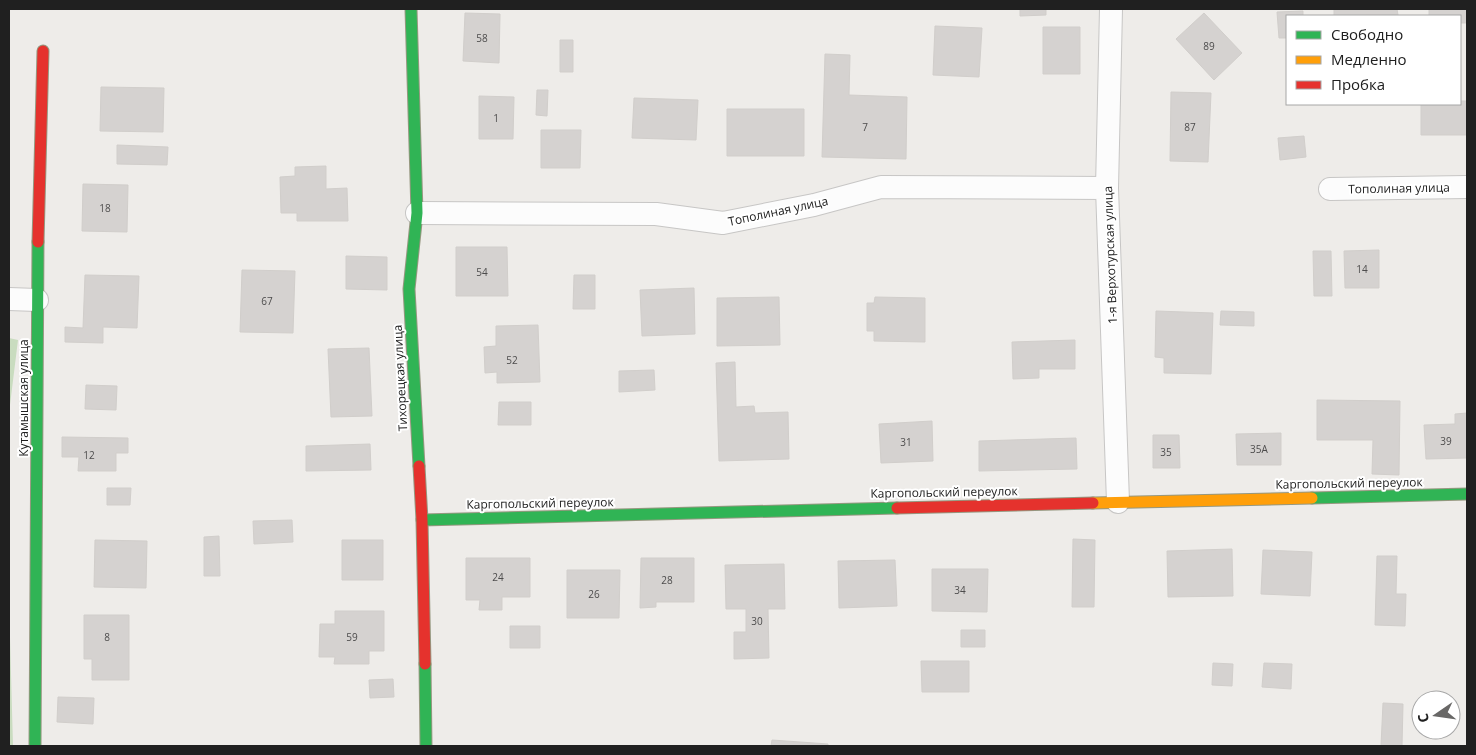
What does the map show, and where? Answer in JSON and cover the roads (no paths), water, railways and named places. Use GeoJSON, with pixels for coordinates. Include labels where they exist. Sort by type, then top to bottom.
{"type":"FeatureCollection","features":[{"type":"Feature","properties":{"kind":"street","name":"Тихорецкая улица"},"geometry":{"type":"LineString","coordinates":[[411,9],[417,213],[409,289],[422,520],[426,746]]}},
{"type":"Feature","properties":{"kind":"street","name":"1-я Верхотурская улица"},"geometry":{"type":"LineString","coordinates":[[1111,9],[1107,188],[1118,502]]}},
{"type":"Feature","properties":{"kind":"street","name":"Кутамышская улица"},"geometry":{"type":"LineString","coordinates":[[36,746],[37,300],[43,51]]}},
{"type":"Feature","properties":{"kind":"street","name":"Тополиная улица"},"geometry":{"type":"LineString","coordinates":[[417,213],[656,214],[723,223],[814,205],[881,187],[1107,188]]}},
{"type":"Feature","properties":{"kind":"street","name":"Тополиная улица"},"geometry":{"type":"LineString","coordinates":[[1330,189],[1467,187]]}},
{"type":"Feature","properties":{"kind":"street"},"geometry":{"type":"LineString","coordinates":[[9,300],[37,300]]}},
{"type":"Feature","properties":{"kind":"street","name":"Каргопольский переулок"},"geometry":{"type":"LineString","coordinates":[[422,520],[1467,494]]}}]}
